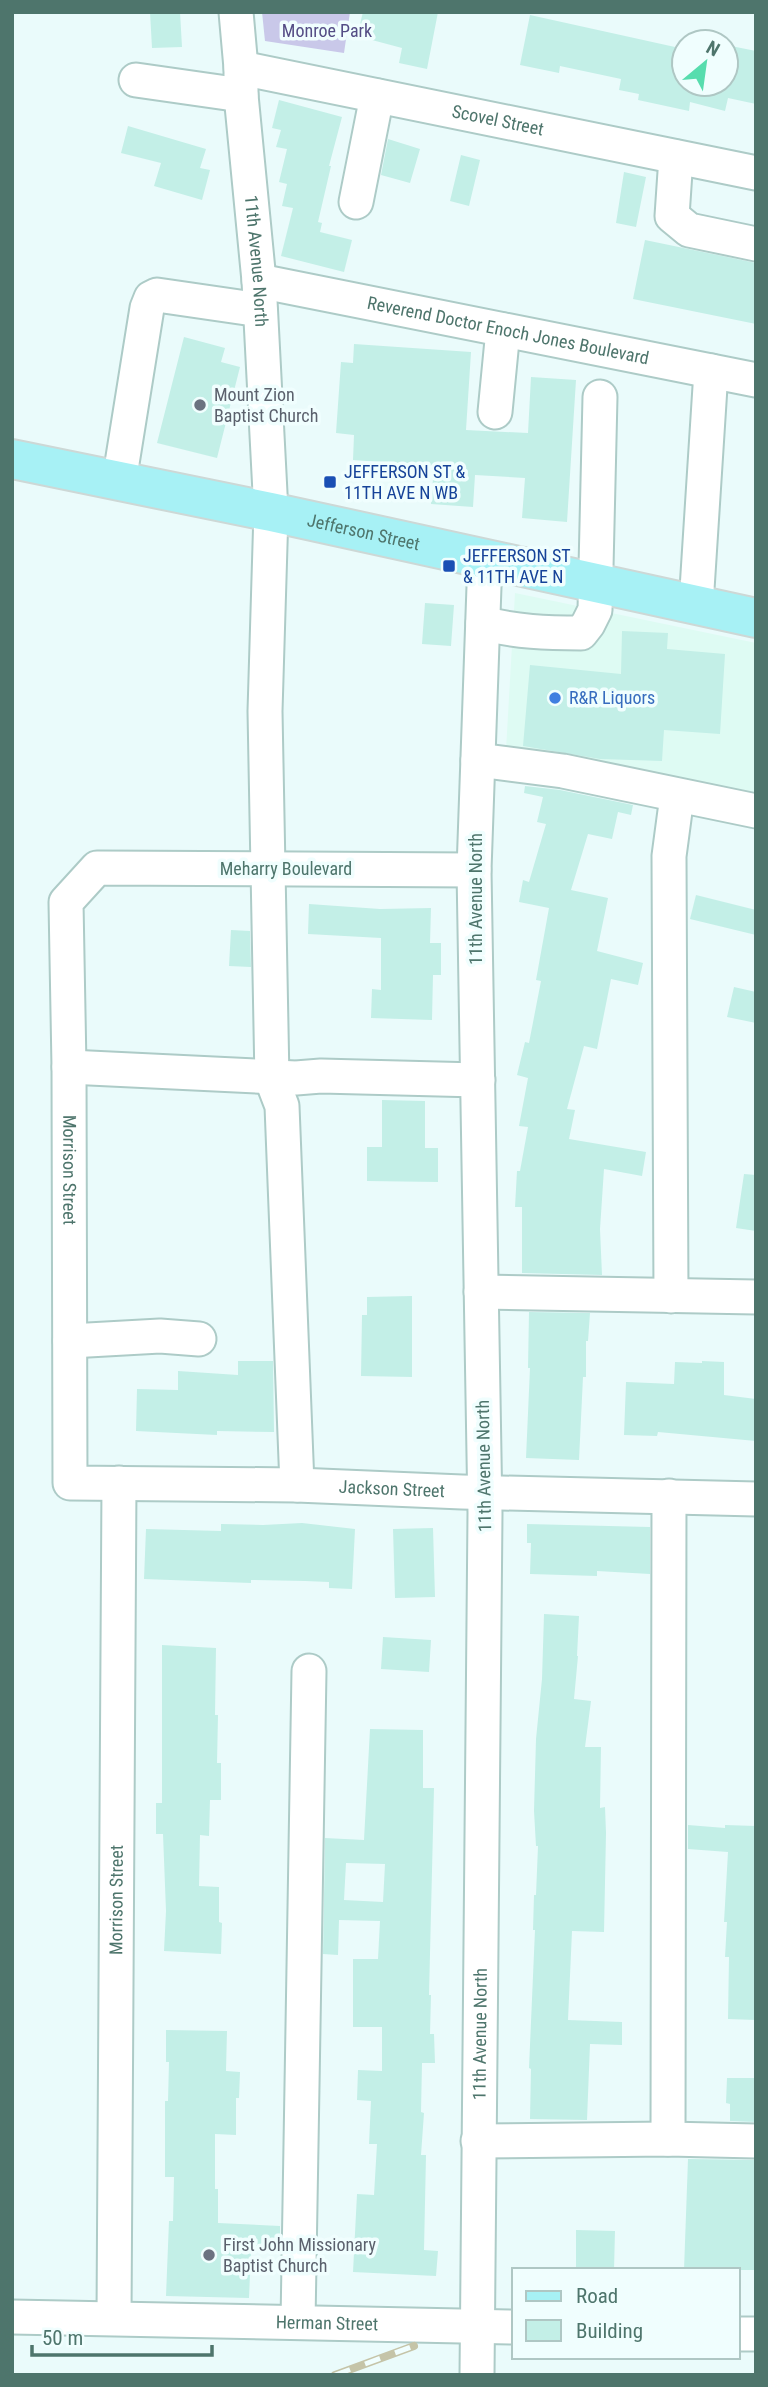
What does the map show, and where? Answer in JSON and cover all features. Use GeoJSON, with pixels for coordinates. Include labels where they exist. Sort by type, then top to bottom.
{"type":"FeatureCollection","features":[{"type":"Feature","properties":{"kind":"main road","name":"Jefferson Street"},"geometry":{"type":"LineString","coordinates":[[12,459],[271,512],[756,618]]}},
{"type":"Feature","properties":{"kind":"street","name":"11th Avenue North"},"geometry":{"type":"LineString","coordinates":[[236,12],[260,296],[271,512],[265,711],[272,1077],[282,1106],[297,1485]]}},
{"type":"Feature","properties":{"kind":"street","name":"Scovel Street"},"geometry":{"type":"LineString","coordinates":[[136,80],[241,81],[377,96],[756,173]]}},
{"type":"Feature","properties":{"kind":"street"},"geometry":{"type":"LineString","coordinates":[[356,202],[377,96]]}},
{"type":"Feature","properties":{"kind":"street"},"geometry":{"type":"LineString","coordinates":[[676,157],[672,216],[690,230],[756,244]]}},
{"type":"Feature","properties":{"kind":"street","name":"Reverend Doctor Enoch Jones Boulevard"},"geometry":{"type":"LineString","coordinates":[[119,482],[147,308],[151,298],[157,295],[260,296],[503,330],[756,380]]}},
{"type":"Feature","properties":{"kind":"street"},"geometry":{"type":"LineString","coordinates":[[495,412],[503,330]]}},
{"type":"Feature","properties":{"kind":"street"},"geometry":{"type":"LineString","coordinates":[[696,605],[711,371]]}},
{"type":"Feature","properties":{"kind":"street"},"geometry":{"type":"LineString","coordinates":[[483,623],[505,630],[581,633],[588,625],[595,610],[600,397]]}},
{"type":"Feature","properties":{"kind":"street","name":"11th Avenue North"},"geometry":{"type":"LineString","coordinates":[[477,2375],[484,1492],[474,870],[485,558]]}},
{"type":"Feature","properties":{"kind":"street"},"geometry":{"type":"LineString","coordinates":[[478,760],[564,771],[756,811]]}},
{"type":"Feature","properties":{"kind":"street"},"geometry":{"type":"LineString","coordinates":[[671,1296],[669,856],[677,796]]}},
{"type":"Feature","properties":{"kind":"street","name":"Meharry Boulevard"},"geometry":{"type":"LineString","coordinates":[[97,868],[474,870]]}},
{"type":"Feature","properties":{"kind":"street","name":"Morrison Street"},"geometry":{"type":"LineString","coordinates":[[70,1483],[66,902],[97,868]]}},
{"type":"Feature","properties":{"kind":"street"},"geometry":{"type":"LineString","coordinates":[[69,1068],[272,1077],[478,1080]]}},
{"type":"Feature","properties":{"kind":"street"},"geometry":{"type":"LineString","coordinates":[[481,1292],[756,1297]]}},
{"type":"Feature","properties":{"kind":"street"},"geometry":{"type":"LineString","coordinates":[[70,1341],[160,1336],[200,1339]]}},
{"type":"Feature","properties":{"kind":"street","name":"Jackson Street"},"geometry":{"type":"LineString","coordinates":[[70,1483],[297,1485],[756,1499]]}},
{"type":"Feature","properties":{"kind":"street","name":"Morrison Street"},"geometry":{"type":"LineString","coordinates":[[114,2318],[119,1483]]}},
{"type":"Feature","properties":{"kind":"street"},"geometry":{"type":"LineString","coordinates":[[667,2139],[669,1496]]}},
{"type":"Feature","properties":{"kind":"street"},"geometry":{"type":"LineString","coordinates":[[298,2322],[309,1671]]}},
{"type":"Feature","properties":{"kind":"street"},"geometry":{"type":"LineString","coordinates":[[478,2141],[756,2141]]}},
{"type":"Feature","properties":{"kind":"street","name":"Herman Street"},"geometry":{"type":"LineString","coordinates":[[12,2316],[512,2327]]}},
{"type":"Feature","properties":{"kind":"shaded area"},"geometry":{"type":"Polygon","coordinates":[[[515,593],[756,643],[756,802],[506,750],[515,593]]]}},
{"type":"Feature","properties":{"kind":"green space","name":"Monroe Park"},"geometry":{"type":"Polygon","coordinates":[[[262,12],[350,12],[344,53],[265,41],[262,12]]]}},
{"type":"Feature","properties":{"kind":"building"},"geometry":{"type":"Polygon","coordinates":[[[150,12],[180,12],[182,47],[152,48],[150,12]]]}},
{"type":"Feature","properties":{"kind":"building"},"geometry":{"type":"Polygon","coordinates":[[[363,12],[438,12],[427,69],[399,63],[402,48],[357,36],[363,12]]]}},
{"type":"Feature","properties":{"kind":"building"},"geometry":{"type":"Polygon","coordinates":[[[530,15],[670,46],[670,98],[728,98],[725,111],[690,102],[689,111],[638,100],[639,94],[619,90],[621,79],[560,66],[559,73],[520,65],[530,15]]]}},
{"type":"Feature","properties":{"kind":"building"},"geometry":{"type":"Polygon","coordinates":[[[740,48],[756,51],[756,104],[728,98],[740,98],[740,48]]]}},
{"type":"Feature","properties":{"kind":"building"},"geometry":{"type":"Polygon","coordinates":[[[279,100],[342,117],[318,222],[322,223],[320,232],[352,240],[344,272],[281,256],[293,208],[282,206],[287,184],[279,182],[287,149],[276,147],[281,130],[272,128],[279,100]]]}},
{"type":"Feature","properties":{"kind":"building"},"geometry":{"type":"Polygon","coordinates":[[[128,126],[206,149],[200,168],[210,170],[202,200],[154,186],[161,163],[121,153],[128,126]]]}},
{"type":"Feature","properties":{"kind":"building"},"geometry":{"type":"Polygon","coordinates":[[[388,139],[420,149],[410,183],[381,175],[388,139]]]}},
{"type":"Feature","properties":{"kind":"building"},"geometry":{"type":"Polygon","coordinates":[[[461,155],[480,160],[469,206],[450,201],[461,155]]]}},
{"type":"Feature","properties":{"kind":"building"},"geometry":{"type":"Polygon","coordinates":[[[624,172],[646,177],[636,227],[616,223],[624,172]]]}},
{"type":"Feature","properties":{"kind":"building"},"geometry":{"type":"Polygon","coordinates":[[[645,240],[756,263],[756,324],[633,299],[645,240]]]}},
{"type":"Feature","properties":{"kind":"building"},"geometry":{"type":"Polygon","coordinates":[[[184,337],[225,348],[221,362],[240,367],[217,458],[157,443],[184,337]]]}},
{"type":"Feature","properties":{"kind":"building"},"geometry":{"type":"Polygon","coordinates":[[[354,344],[471,352],[466,430],[528,433],[531,377],[576,380],[567,522],[522,518],[525,478],[475,475],[473,507],[431,504],[434,466],[353,460],[354,435],[336,433],[341,362],[353,363],[354,344]]]}},
{"type":"Feature","properties":{"kind":"building"},"geometry":{"type":"Polygon","coordinates":[[[425,603],[454,605],[451,646],[422,644],[425,603]]]}},
{"type":"Feature","properties":{"kind":"building"},"geometry":{"type":"Polygon","coordinates":[[[622,631],[668,633],[667,649],[725,654],[720,734],[664,730],[662,761],[600,759],[523,746],[530,665],[621,674],[622,631]]]}},
{"type":"Feature","properties":{"kind":"building"},"geometry":{"type":"Polygon","coordinates":[[[525,786],[560,790],[633,805],[631,815],[618,812],[612,839],[588,834],[571,890],[608,898],[597,951],[643,963],[638,985],[611,979],[597,1049],[584,1046],[567,1109],[575,1110],[569,1139],[646,1152],[642,1176],[604,1169],[600,1229],[602,1275],[522,1273],[522,1207],[515,1207],[517,1171],[520,1171],[528,1127],[519,1126],[528,1078],[517,1075],[525,1042],[529,1043],[541,981],[536,980],[549,908],[519,902],[523,880],[529,882],[546,824],[537,822],[543,797],[524,793],[525,786]]]}},
{"type":"Feature","properties":{"kind":"building"},"geometry":{"type":"Polygon","coordinates":[[[696,895],[756,910],[756,935],[690,919],[696,895]]]}},
{"type":"Feature","properties":{"kind":"building"},"geometry":{"type":"Polygon","coordinates":[[[309,904],[380,909],[431,908],[430,943],[441,943],[441,975],[433,975],[432,1020],[371,1018],[372,989],[381,990],[381,938],[308,934],[309,904]]]}},
{"type":"Feature","properties":{"kind":"building"},"geometry":{"type":"Polygon","coordinates":[[[231,930],[250,931],[251,967],[229,966],[231,930]]]}},
{"type":"Feature","properties":{"kind":"building"},"geometry":{"type":"Polygon","coordinates":[[[734,987],[756,992],[756,1023],[727,1017],[734,987]]]}},
{"type":"Feature","properties":{"kind":"building"},"geometry":{"type":"Polygon","coordinates":[[[382,1100],[425,1101],[425,1148],[438,1148],[438,1182],[367,1181],[367,1147],[382,1147],[382,1100]]]}},
{"type":"Feature","properties":{"kind":"building"},"geometry":{"type":"Polygon","coordinates":[[[744,1174],[756,1175],[756,1231],[736,1228],[744,1174]]]}},
{"type":"Feature","properties":{"kind":"building"},"geometry":{"type":"Polygon","coordinates":[[[412,1296],[412,1377],[361,1376],[362,1315],[367,1315],[367,1297],[412,1296]]]}},
{"type":"Feature","properties":{"kind":"building"},"geometry":{"type":"Polygon","coordinates":[[[529,1312],[590,1313],[586,1341],[586,1377],[583,1377],[579,1460],[526,1458],[530,1368],[529,1312]]]}},
{"type":"Feature","properties":{"kind":"building"},"geometry":{"type":"Polygon","coordinates":[[[238,1361],[273,1361],[274,1432],[217,1431],[217,1435],[136,1431],[137,1389],[178,1390],[178,1371],[238,1375],[238,1361]]]}},
{"type":"Feature","properties":{"kind":"building"},"geometry":{"type":"Polygon","coordinates":[[[675,1362],[724,1362],[724,1395],[756,1399],[756,1441],[658,1432],[657,1436],[624,1435],[626,1382],[674,1384],[675,1362]]]}},
{"type":"Feature","properties":{"kind":"building"},"geometry":{"type":"Polygon","coordinates":[[[302,1523],[355,1529],[352,1589],[329,1588],[329,1582],[251,1580],[251,1583],[144,1579],[146,1529],[221,1531],[221,1524],[302,1523]]]}},
{"type":"Feature","properties":{"kind":"building"},"geometry":{"type":"Polygon","coordinates":[[[527,1524],[650,1527],[650,1574],[597,1571],[597,1576],[530,1574],[531,1543],[527,1543],[527,1524]]]}},
{"type":"Feature","properties":{"kind":"building"},"geometry":{"type":"Polygon","coordinates":[[[433,1528],[435,1597],[395,1598],[393,1529],[433,1528]]]}},
{"type":"Feature","properties":{"kind":"building"},"geometry":{"type":"Polygon","coordinates":[[[544,1614],[579,1616],[574,1699],[591,1701],[585,1747],[601,1747],[600,1808],[605,1807],[606,1833],[604,1932],[572,1931],[568,2020],[622,2022],[622,2045],[590,2044],[587,2120],[530,2119],[534,1895],[538,1846],[534,1811],[544,1614]]]}},
{"type":"Feature","properties":{"kind":"building"},"geometry":{"type":"Polygon","coordinates":[[[383,1637],[431,1640],[429,1672],[381,1669],[383,1637]]]}},
{"type":"Feature","properties":{"kind":"building"},"geometry":{"type":"Polygon","coordinates":[[[162,1645],[216,1648],[215,1715],[218,1715],[217,1763],[221,1763],[221,1800],[210,1800],[209,1836],[200,1835],[199,1886],[219,1887],[221,1954],[164,1951],[166,1911],[163,1834],[156,1834],[156,1803],[162,1803],[162,1645]]]}},
{"type":"Feature","properties":{"kind":"building"},"geometry":{"type":"Polygon","coordinates":[[[370,1729],[423,1730],[423,1788],[434,1788],[429,1995],[430,2034],[434,2034],[435,2063],[422,2063],[421,2112],[424,2113],[421,2155],[426,2155],[424,2250],[438,2251],[436,2276],[353,2272],[357,2194],[374,2195],[377,2144],[369,2144],[371,2101],[357,2100],[358,2070],[382,2071],[382,2027],[353,2027],[353,1959],[378,1959],[380,1921],[339,1920],[338,1955],[323,1954],[325,1838],[364,1840],[370,1729]],[[346,1863],[344,1900],[383,1902],[385,1864],[346,1863]]]}},
{"type":"Feature","properties":{"kind":"building"},"geometry":{"type":"Polygon","coordinates":[[[688,1825],[725,1828],[725,1825],[756,1826],[756,2020],[728,2019],[729,1957],[725,1957],[727,1922],[724,1922],[728,1852],[688,1849],[688,1825]]]}},
{"type":"Feature","properties":{"kind":"building"},"geometry":{"type":"Polygon","coordinates":[[[166,2030],[227,2031],[226,2071],[240,2072],[239,2098],[236,2098],[236,2135],[215,2134],[218,2223],[280,2226],[280,2252],[251,2251],[249,2298],[166,2296],[174,2177],[165,2177],[165,2101],[168,2101],[169,2062],[166,2062],[166,2030]]]}},
{"type":"Feature","properties":{"kind":"building"},"geometry":{"type":"Polygon","coordinates":[[[727,2078],[756,2078],[756,2122],[730,2121],[730,2104],[726,2103],[727,2078]]]}},
{"type":"Feature","properties":{"kind":"building"},"geometry":{"type":"Polygon","coordinates":[[[688,2159],[756,2160],[756,2270],[684,2268],[688,2159]]]}},
{"type":"Feature","properties":{"kind":"building"},"geometry":{"type":"Polygon","coordinates":[[[576,2230],[615,2231],[614,2268],[576,2268],[576,2230]]]}},
{"type":"Feature","properties":{"kind":"railway"},"geometry":{"type":"LineString","coordinates":[[335,2375],[414,2346]]}},
{"type":"Feature","properties":{"kind":"place","name":"Mount Zion Baptist Church"},"geometry":{"type":"Point","coordinates":[200,405]}},
{"type":"Feature","properties":{"kind":"place","name":"JEFFERSON ST & 11TH AVE N WB"},"geometry":{"type":"Point","coordinates":[330,482]}},
{"type":"Feature","properties":{"kind":"place","name":"JEFFERSON ST & 11TH AVE N"},"geometry":{"type":"Point","coordinates":[449,566]}},
{"type":"Feature","properties":{"kind":"place","name":"R&R Liquors"},"geometry":{"type":"Point","coordinates":[555,698]}},
{"type":"Feature","properties":{"kind":"place","name":"First John Missionary Baptist Church"},"geometry":{"type":"Point","coordinates":[209,2255]}}]}
